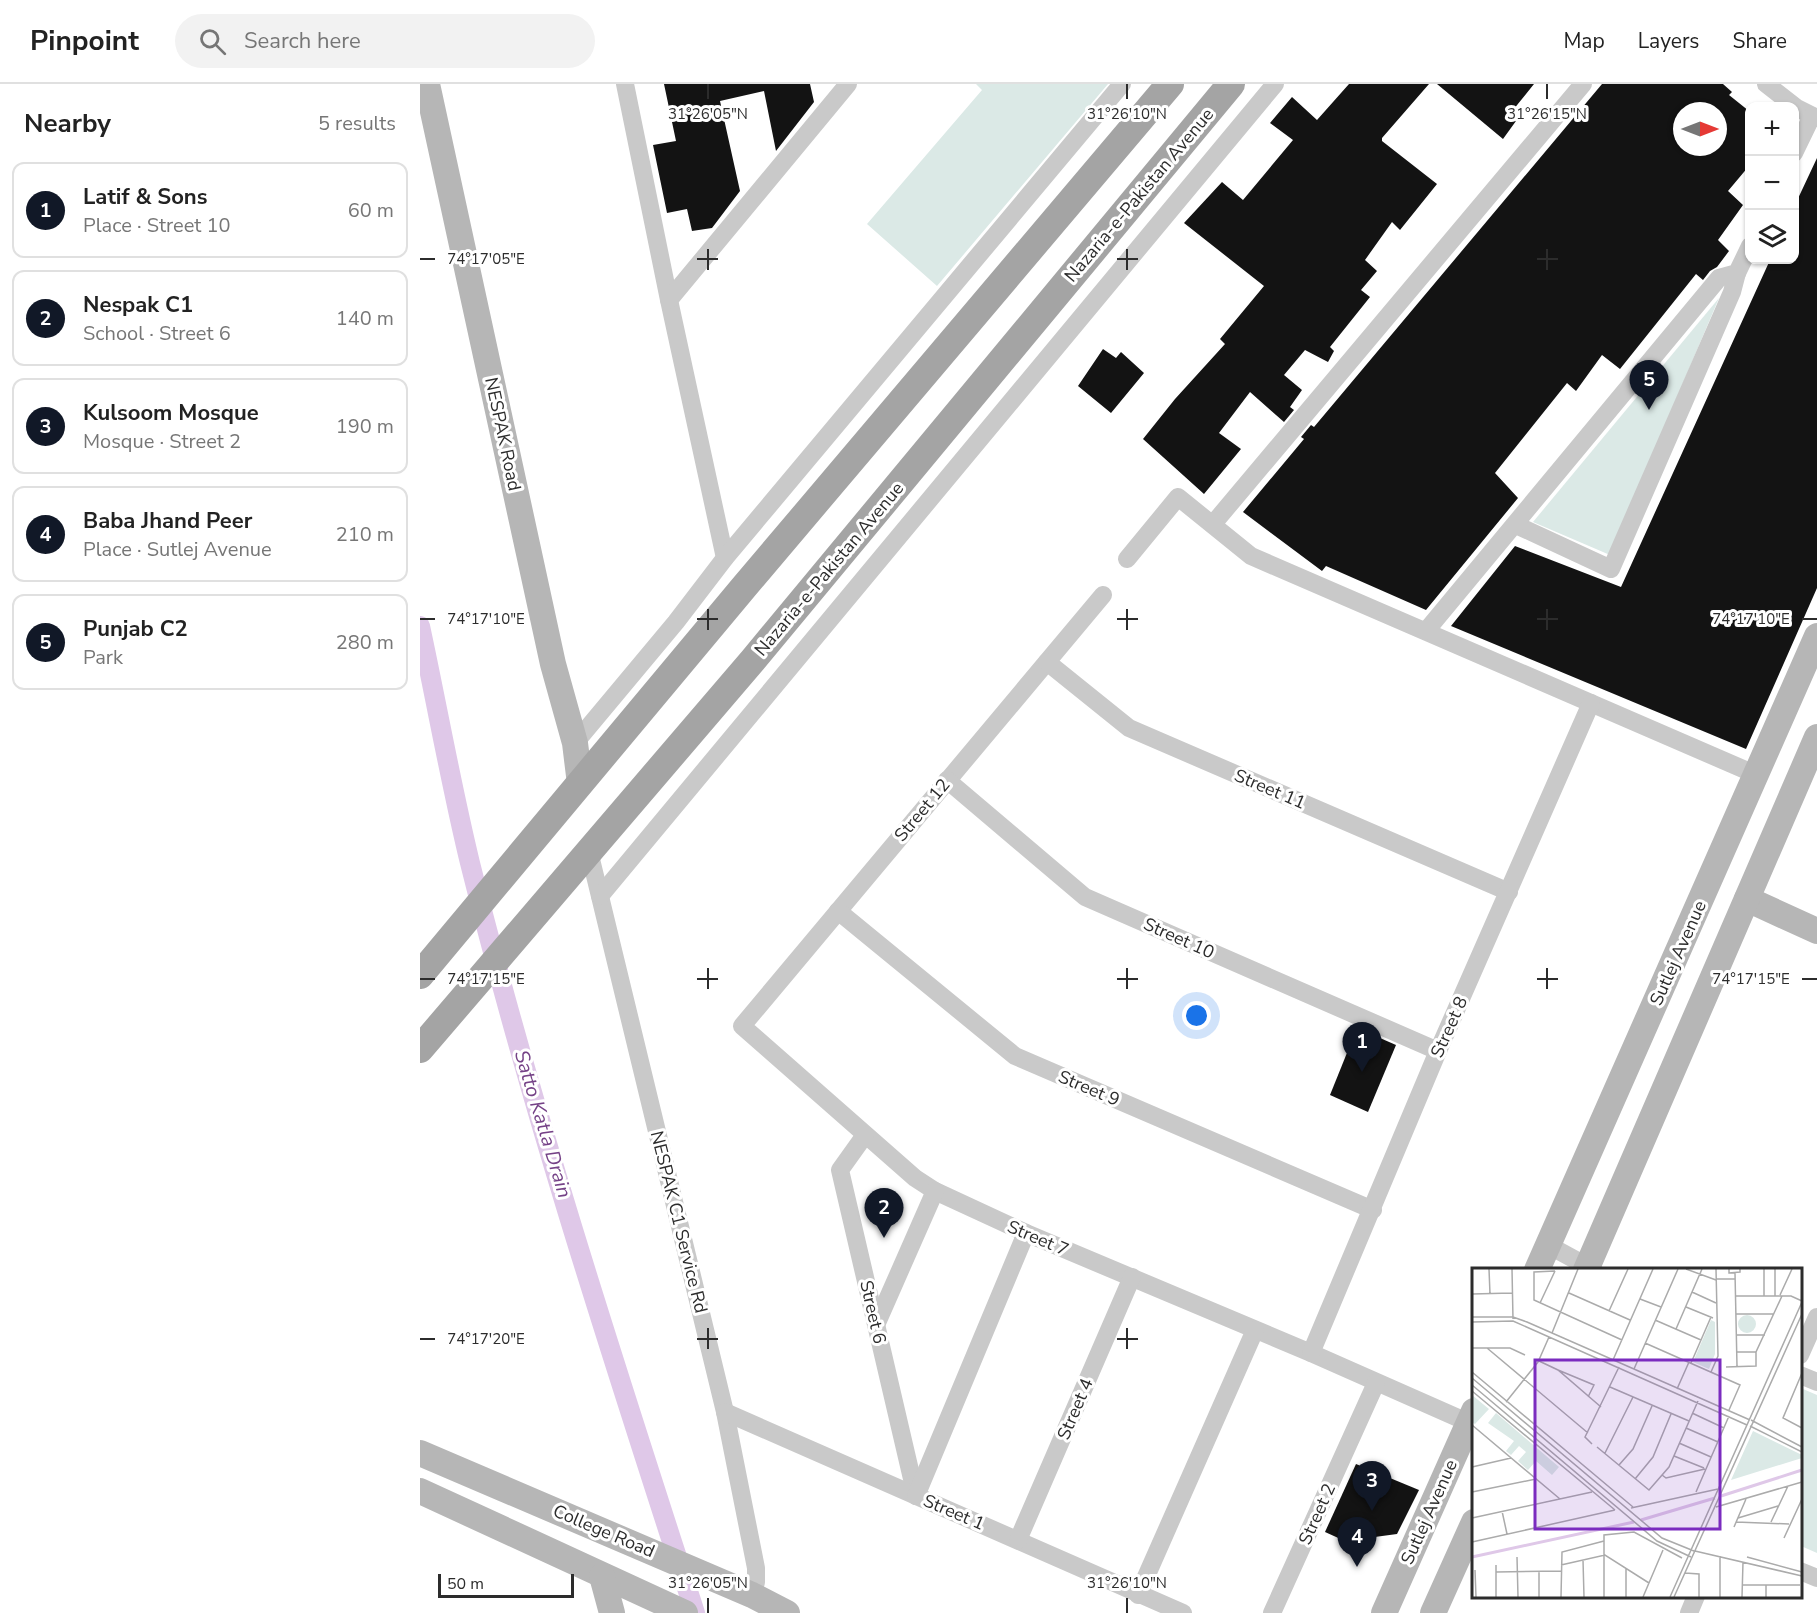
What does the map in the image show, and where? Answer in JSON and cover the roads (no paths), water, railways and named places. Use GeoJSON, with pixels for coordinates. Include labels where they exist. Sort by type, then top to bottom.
{"type":"FeatureCollection","features":[{"type":"Feature","properties":{"kind":"main road"},"geometry":{"type":"LineString","coordinates":[[420,975],[744,587],[1170,84]]}},
{"type":"Feature","properties":{"kind":"main road","name":"Nazaria-e-Pakistan Avenue"},"geometry":{"type":"LineString","coordinates":[[420,1049],[753,660],[1232,84]]}},
{"type":"Feature","properties":{"kind":"street","name":"NESPAK Road"},"geometry":{"type":"LineString","coordinates":[[427,84],[553,664],[575,743],[580,784]]}},
{"type":"Feature","properties":{"kind":"street"},"geometry":{"type":"LineString","coordinates":[[625,84],[725,558]]}},
{"type":"Feature","properties":{"kind":"street"},"geometry":{"type":"LineString","coordinates":[[575,743],[676,622],[725,558],[1122,84]]}},
{"type":"Feature","properties":{"kind":"street"},"geometry":{"type":"LineString","coordinates":[[600,896],[1275,84]]}},
{"type":"Feature","properties":{"kind":"street"},"geometry":{"type":"LineString","coordinates":[[1213,524],[1584,84]]}},
{"type":"Feature","properties":{"kind":"street"},"geometry":{"type":"LineString","coordinates":[[1766,84],[1797,108],[1815,117],[1799,144]]}},
{"type":"Feature","properties":{"kind":"street"},"geometry":{"type":"LineString","coordinates":[[669,300],[840,88]]}},
{"type":"Feature","properties":{"kind":"street"},"geometry":{"type":"LineString","coordinates":[[1516,525],[1611,569],[1732,292],[1745,255]]}},
{"type":"Feature","properties":{"kind":"street"},"geometry":{"type":"LineString","coordinates":[[1426,631],[1719,278],[1737,273]]}},
{"type":"Feature","properties":{"kind":"street"},"geometry":{"type":"LineString","coordinates":[[1127,559],[1178,497],[1251,556],[1757,775]]}},
{"type":"Feature","properties":{"kind":"street","name":"Street 12"},"geometry":{"type":"LineString","coordinates":[[741,1026],[1103,595]]}},
{"type":"Feature","properties":{"kind":"street","name":"Sutlej Avenue"},"geometry":{"type":"LineString","coordinates":[[1537,1268],[1817,636]]}},
{"type":"Feature","properties":{"kind":"street","name":"Street 11"},"geometry":{"type":"LineString","coordinates":[[1047,662],[1129,728],[1509,892]]}},
{"type":"Feature","properties":{"kind":"street","name":"Street 8"},"geometry":{"type":"LineString","coordinates":[[1311,1353],[1438,1051],[1591,703]]}},
{"type":"Feature","properties":{"kind":"street"},"geometry":{"type":"LineString","coordinates":[[1548,1245],[1589,1268],[1817,736]]}},
{"type":"Feature","properties":{"kind":"street","name":"Street 10"},"geometry":{"type":"LineString","coordinates":[[947,780],[1085,897],[1438,1051]]}},
{"type":"Feature","properties":{"kind":"street","name":"NESPAK C1 Service Rd"},"geometry":{"type":"LineString","coordinates":[[589,851],[726,1412],[756,1568],[754,1588]]}},
{"type":"Feature","properties":{"kind":"street"},"geometry":{"type":"LineString","coordinates":[[1747,899],[1817,931]]}},
{"type":"Feature","properties":{"kind":"street","name":"Street 9"},"geometry":{"type":"LineString","coordinates":[[838,911],[1015,1056],[1372,1210]]}},
{"type":"Feature","properties":{"kind":"street","name":"Street 7"},"geometry":{"type":"LineString","coordinates":[[741,1026],[915,1178],[935,1191],[1026,1233],[1311,1353],[1376,1383],[1472,1420]]}},
{"type":"Feature","properties":{"kind":"street","name":"Street 6"},"geometry":{"type":"LineString","coordinates":[[865,1135],[840,1170],[916,1496]]}},
{"type":"Feature","properties":{"kind":"street"},"geometry":{"type":"LineString","coordinates":[[876,1325],[935,1191]]}},
{"type":"Feature","properties":{"kind":"street"},"geometry":{"type":"LineString","coordinates":[[916,1496],[1026,1233]]}},
{"type":"Feature","properties":{"kind":"street","name":"Street 4"},"geometry":{"type":"LineString","coordinates":[[1018,1540],[1132,1277]]}},
{"type":"Feature","properties":{"kind":"street"},"geometry":{"type":"LineString","coordinates":[[1802,1351],[1817,1317]]}},
{"type":"Feature","properties":{"kind":"street"},"geometry":{"type":"LineString","coordinates":[[1138,1594],[1255,1330]]}},
{"type":"Feature","properties":{"kind":"street"},"geometry":{"type":"LineString","coordinates":[[1802,1376],[1817,1382]]}},
{"type":"Feature","properties":{"kind":"street","name":"Street 2"},"geometry":{"type":"LineString","coordinates":[[1272,1613],[1376,1383]]}},
{"type":"Feature","properties":{"kind":"street","name":"Street 1"},"geometry":{"type":"LineString","coordinates":[[726,1412],[1183,1613]]}},
{"type":"Feature","properties":{"kind":"street","name":"Sutlej Avenue"},"geometry":{"type":"LineString","coordinates":[[1383,1613],[1472,1420]]}},
{"type":"Feature","properties":{"kind":"street","name":"College Road"},"geometry":{"type":"LineString","coordinates":[[420,1453],[612,1534],[754,1588],[787,1613]]}},
{"type":"Feature","properties":{"kind":"street"},"geometry":{"type":"LineString","coordinates":[[420,1491],[685,1613]]}},
{"type":"Feature","properties":{"kind":"street"},"geometry":{"type":"LineString","coordinates":[[1433,1613],[1472,1524]]}},
{"type":"Feature","properties":{"kind":"street"},"geometry":{"type":"LineString","coordinates":[[1802,1572],[1817,1578]]}},
{"type":"Feature","properties":{"kind":"street"},"geometry":{"type":"LineString","coordinates":[[610,1580],[612,1613]]}},
{"type":"Feature","properties":{"kind":"street"},"geometry":{"type":"LineString","coordinates":[[1689,1613],[1695,1598]]}},
{"type":"Feature","properties":{"kind":"waterway","name":"Satto Katla Drain"},"geometry":{"type":"LineString","coordinates":[[420,626],[470,863],[520,1052],[576,1240],[695,1613]]}},
{"type":"Feature","properties":{"kind":"place","name":"Punjab C2"},"geometry":{"type":"Point","coordinates":[1649,410]}},
{"type":"Feature","properties":{"kind":"place","name":"Latif & Sons"},"geometry":{"type":"Point","coordinates":[1362,1072]}},
{"type":"Feature","properties":{"kind":"place","name":"Nespak C1"},"geometry":{"type":"Point","coordinates":[884,1238]}},
{"type":"Feature","properties":{"kind":"place","name":"Kulsoom Mosque"},"geometry":{"type":"Point","coordinates":[1372,1511]}},
{"type":"Feature","properties":{"kind":"place","name":"Baba Jhand Peer"},"geometry":{"type":"Point","coordinates":[1357,1567]}}]}
